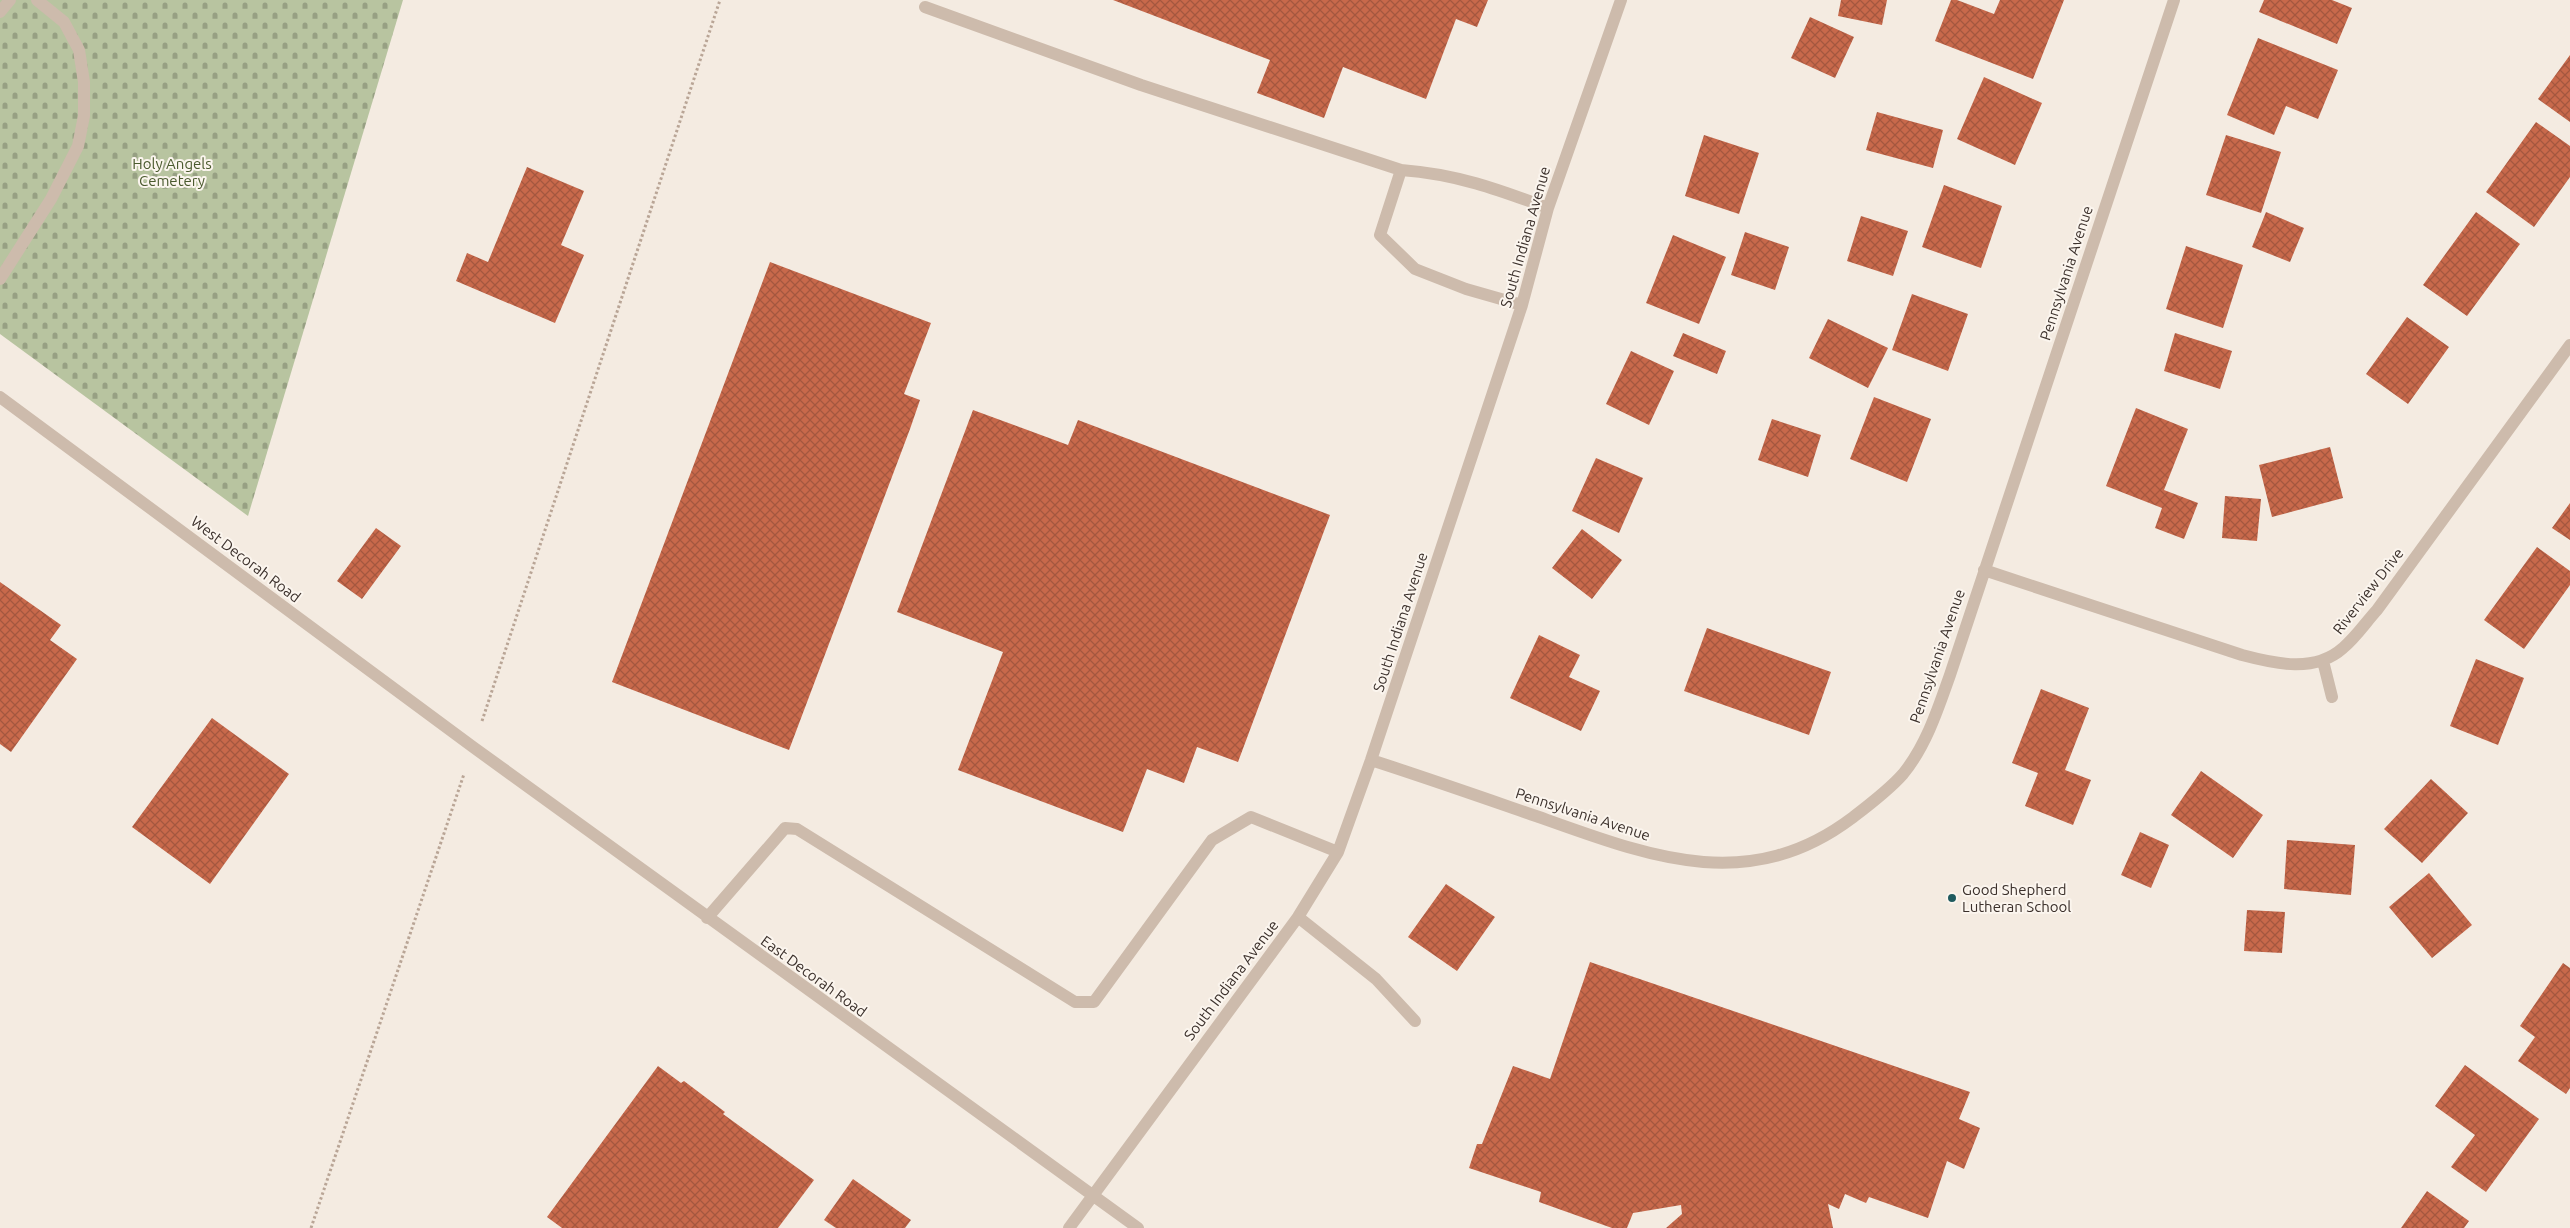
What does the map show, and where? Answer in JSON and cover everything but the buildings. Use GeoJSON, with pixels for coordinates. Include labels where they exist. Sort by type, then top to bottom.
{"type":"FeatureCollection","features":[{"type":"Feature","properties":{"kind":"street"},"geometry":{"type":"LineString","coordinates":[[0,12],[10,0]]}},
{"type":"Feature","properties":{"kind":"street"},"geometry":{"type":"LineString","coordinates":[[0,279],[51,199],[78,146],[84,116],[84,82],[79,50],[64,22],[37,0]]}},
{"type":"Feature","properties":{"kind":"street","name":"South Indiana Avenue"},"geometry":{"type":"LineString","coordinates":[[1069,1228],[1298,917],[1338,852],[1371,760],[1522,305],[1548,208],[1621,0]]}},
{"type":"Feature","properties":{"kind":"street","name":"Pennsylvania Avenue"},"geometry":{"type":"LineString","coordinates":[[1371,760],[1632,850],[1685,860],[1739,862],[1787,854],[1826,837],[1866,808],[1903,774],[1933,724],[2174,0]]}},
{"type":"Feature","properties":{"kind":"street"},"geometry":{"type":"LineString","coordinates":[[926,7],[1141,85],[1401,170],[1439,173],[1499,189],[1548,208]]}},
{"type":"Feature","properties":{"kind":"street"},"geometry":{"type":"LineString","coordinates":[[1401,170],[1380,235],[1415,270],[1466,289],[1522,305]]}},
{"type":"Feature","properties":{"kind":"street","name":"Riverview Drive"},"geometry":{"type":"LineString","coordinates":[[1984,570],[2271,663],[2299,664],[2323,661],[2343,648],[2377,610],[2570,345]]}},
{"type":"Feature","properties":{"kind":"street","name":"West Decorah Road"},"geometry":{"type":"LineString","coordinates":[[0,397],[473,747]]}},
{"type":"Feature","properties":{"kind":"street"},"geometry":{"type":"LineString","coordinates":[[2323,661],[2332,697]]}},
{"type":"Feature","properties":{"kind":"street","name":"East Decorah Road"},"geometry":{"type":"LineString","coordinates":[[473,747],[1138,1228]]}},
{"type":"Feature","properties":{"kind":"street"},"geometry":{"type":"LineString","coordinates":[[707,918],[785,828],[797,829],[1075,1002],[1094,1002],[1212,840],[1250,817],[1338,852]]}},
{"type":"Feature","properties":{"kind":"street"},"geometry":{"type":"LineString","coordinates":[[1298,917],[1376,979],[1415,1021]]}},
{"type":"Feature","properties":{"kind":"path"},"geometry":{"type":"LineString","coordinates":[[311,1228],[473,747],[720,0]]}},
{"type":"Feature","properties":{"kind":"green space","name":"Holy Angels Cemetery"},"geometry":{"type":"Polygon","coordinates":[[[0,0],[403,0],[248,516],[0,334],[0,0]]]}},
{"type":"Feature","properties":{"kind":"place","name":"Good Shepherd Lutheran School"},"geometry":{"type":"Point","coordinates":[1952,898]}}]}
